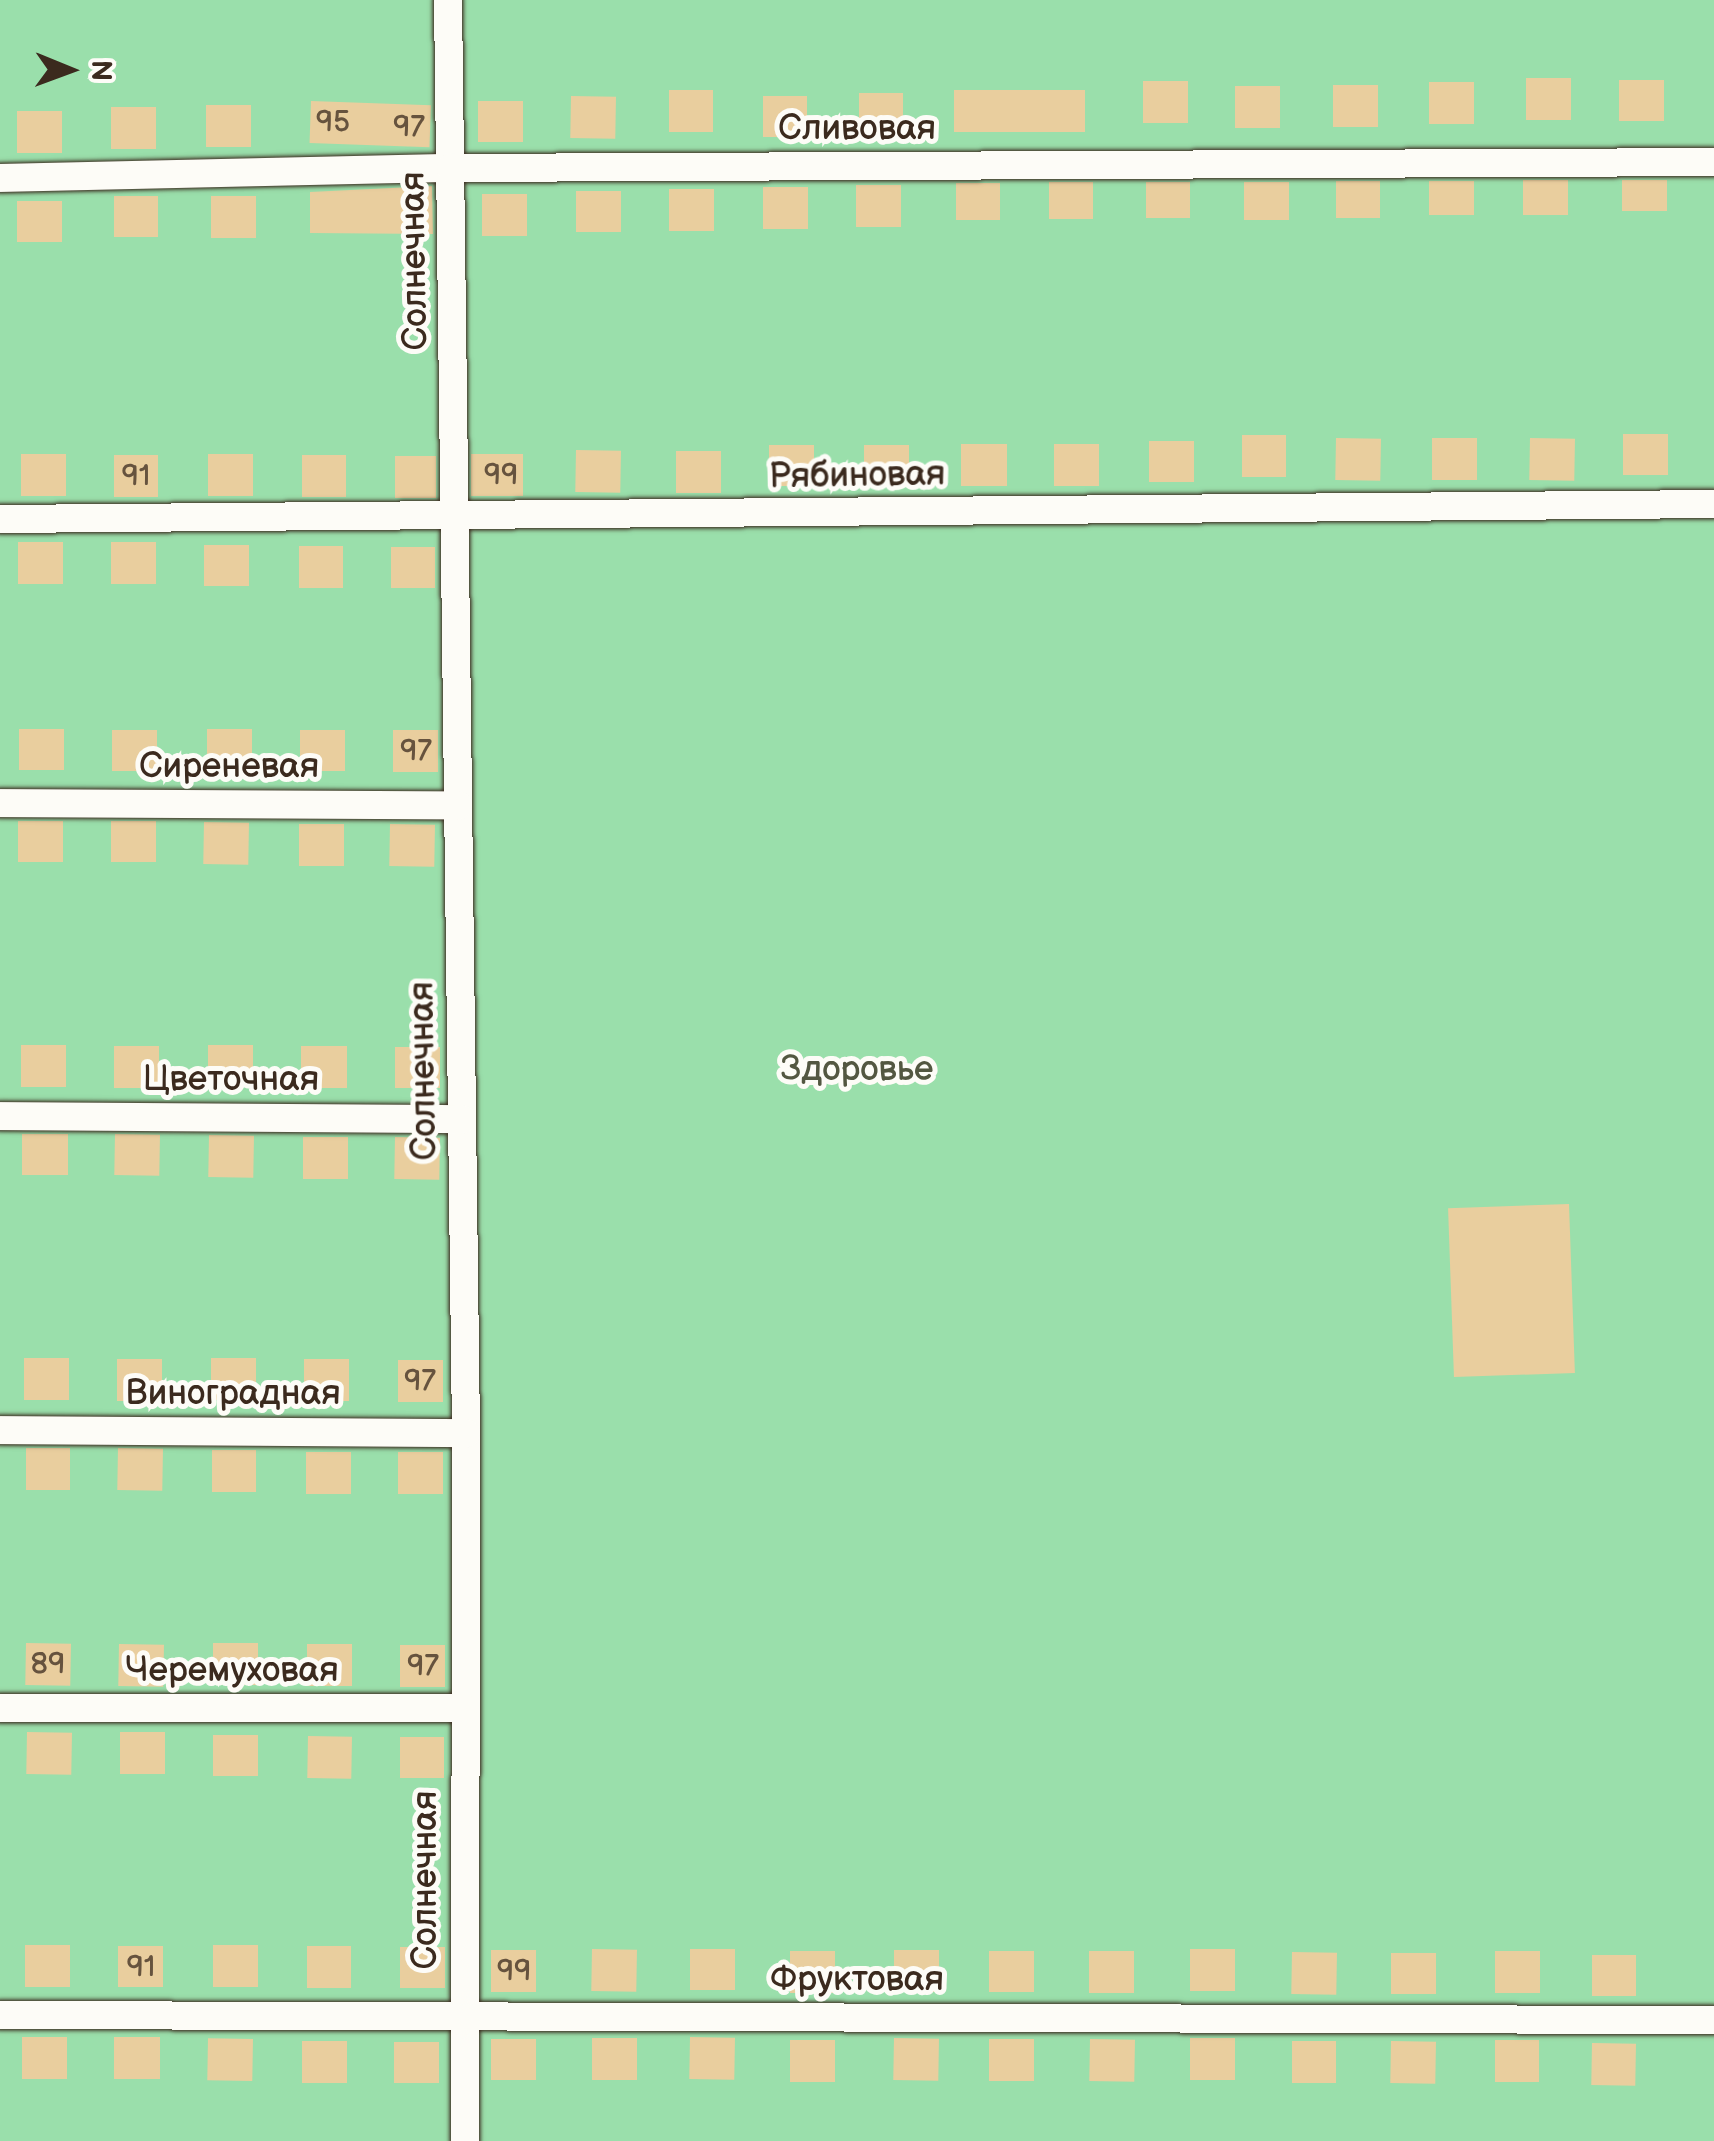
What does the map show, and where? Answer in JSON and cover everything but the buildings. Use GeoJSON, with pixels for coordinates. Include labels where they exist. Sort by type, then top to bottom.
{"type":"FeatureCollection","features":[{"type":"Feature","properties":{"kind":"street","name":"Солнечная"},"geometry":{"type":"LineString","coordinates":[[448,0],[458,518],[466,1433],[465,2141]]}},
{"type":"Feature","properties":{"kind":"street","name":"Сливовая"},"geometry":{"type":"LineString","coordinates":[[0,178],[451,168],[1714,162]]}},
{"type":"Feature","properties":{"kind":"street","name":"Рябиновая"},"geometry":{"type":"LineString","coordinates":[[0,519],[458,518],[1714,504]]}},
{"type":"Feature","properties":{"kind":"street","name":"Сиреневая"},"geometry":{"type":"LineString","coordinates":[[0,803],[458,805]]}},
{"type":"Feature","properties":{"kind":"street","name":"Цветочная"},"geometry":{"type":"LineString","coordinates":[[0,1116],[462,1119]]}},
{"type":"Feature","properties":{"kind":"street","name":"Виноградная"},"geometry":{"type":"LineString","coordinates":[[0,1430],[466,1433]]}},
{"type":"Feature","properties":{"kind":"street","name":"Черемуховая"},"geometry":{"type":"LineString","coordinates":[[0,1708],[463,1708]]}},
{"type":"Feature","properties":{"kind":"street","name":"Фруктовая"},"geometry":{"type":"LineString","coordinates":[[0,2014],[1714,2020]]}},
{"type":"Feature","properties":{"kind":"green space","name":"Здоровье"},"geometry":{"type":"Polygon","coordinates":[[[0,0],[1714,0],[1714,2141],[0,2141],[0,0]]]}}]}
